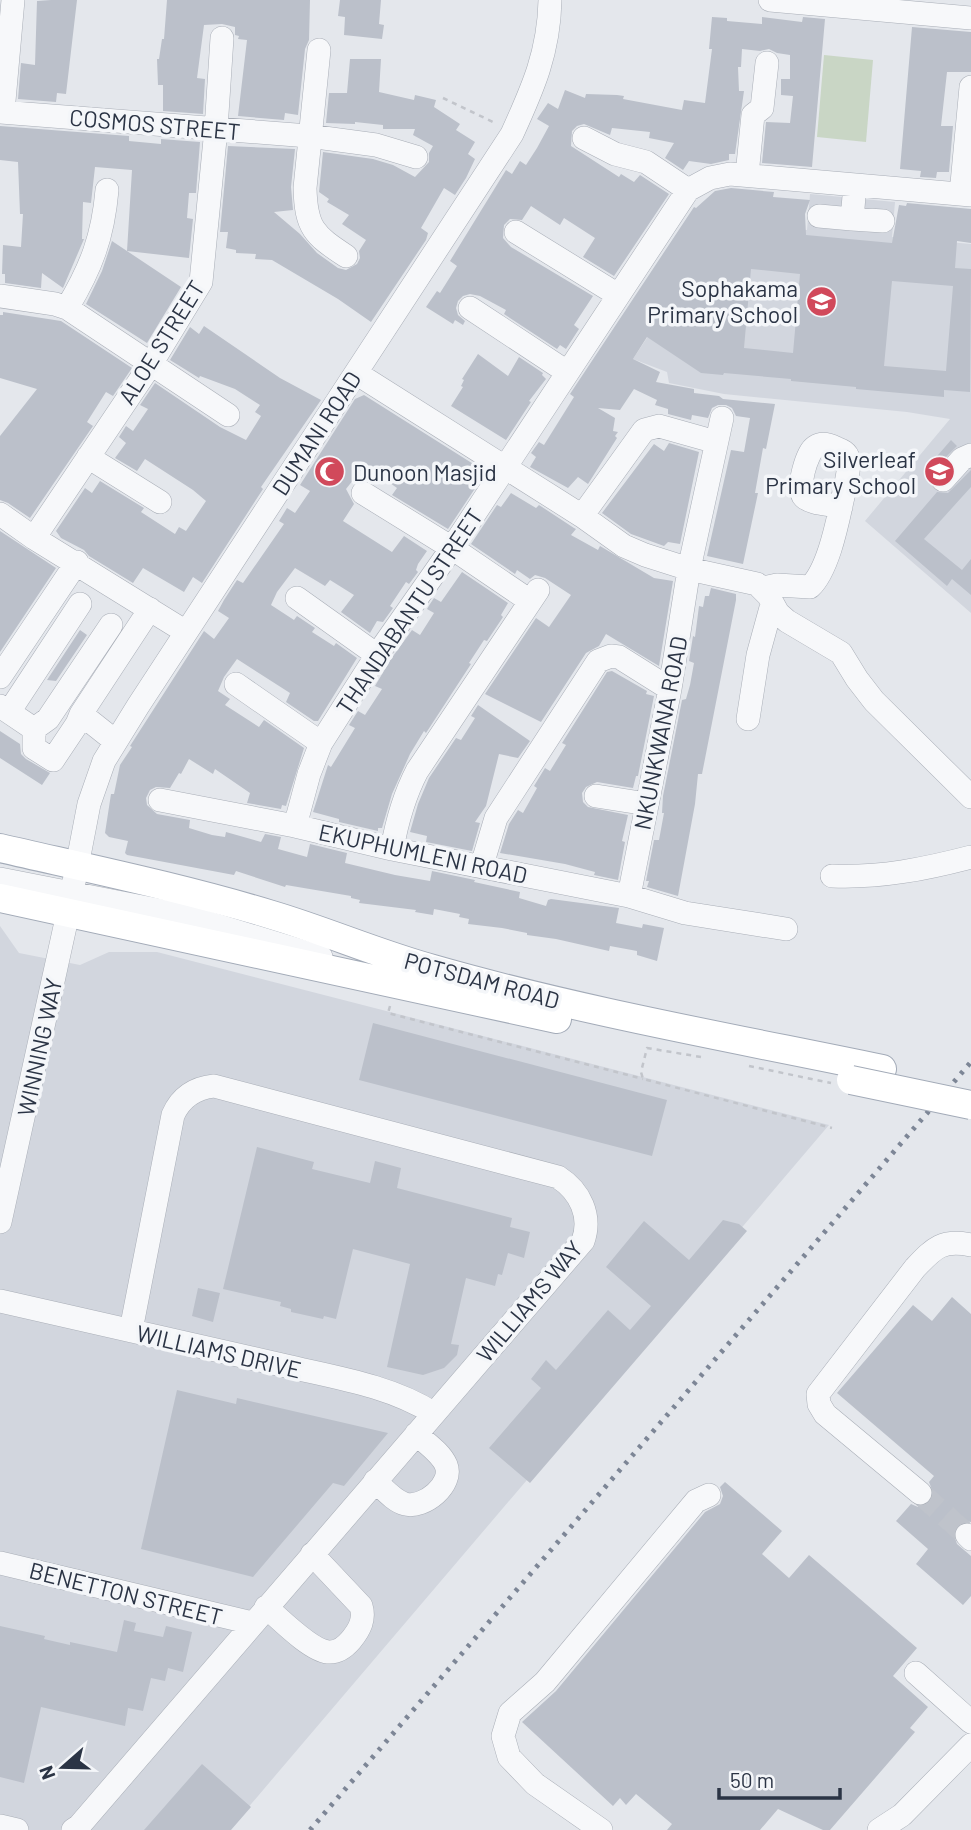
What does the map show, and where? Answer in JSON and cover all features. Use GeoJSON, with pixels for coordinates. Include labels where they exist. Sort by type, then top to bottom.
{"type":"FeatureCollection","features":[{"type":"Feature","properties":{"kind":"main road","name":"POTSDAM ROAD"},"geometry":{"type":"LineString","coordinates":[[0,848],[74,888],[368,979],[856,1077],[971,1087]]}},
{"type":"Feature","properties":{"kind":"main road","name":"POTSDAM ROAD"},"geometry":{"type":"LineString","coordinates":[[0,898],[74,888],[192,892],[275,916],[431,969],[677,1027],[856,1077],[971,1105]]}},
{"type":"Feature","properties":{"kind":"street"},"geometry":{"type":"LineString","coordinates":[[1,112],[13,0]]}},
{"type":"Feature","properties":{"kind":"street","name":"DUMANI ROAD"},"geometry":{"type":"LineString","coordinates":[[74,888],[89,804],[115,741],[512,134],[537,80],[543,60],[550,29],[550,0]]}},
{"type":"Feature","properties":{"kind":"street"},"geometry":{"type":"LineString","coordinates":[[770,0],[865,5],[971,18]]}},
{"type":"Feature","properties":{"kind":"street","name":"ALOE STREET"},"geometry":{"type":"LineString","coordinates":[[34,538],[151,364],[201,282],[222,38]]}},
{"type":"Feature","properties":{"kind":"street"},"geometry":{"type":"LineString","coordinates":[[319,50],[305,188],[308,221],[319,238],[346,256]]}},
{"type":"Feature","properties":{"kind":"street"},"geometry":{"type":"LineString","coordinates":[[747,175],[752,115],[762,108],[767,63]]}},
{"type":"Feature","properties":{"kind":"street"},"geometry":{"type":"LineString","coordinates":[[584,138],[615,154],[646,162],[688,190],[710,177],[730,174],[966,194],[971,87]]}},
{"type":"Feature","properties":{"kind":"street","name":"COSMOS STREET"},"geometry":{"type":"LineString","coordinates":[[1,112],[309,136],[376,145],[416,157]]}},
{"type":"Feature","properties":{"kind":"street"},"geometry":{"type":"LineString","coordinates":[[852,219],[855,185]]}},
{"type":"Feature","properties":{"kind":"street"},"geometry":{"type":"LineString","coordinates":[[67,308],[93,261],[101,233],[107,190]]}},
{"type":"Feature","properties":{"kind":"street","name":"THANDABANTU STREET"},"geometry":{"type":"LineString","coordinates":[[295,826],[309,774],[321,743],[688,190]]}},
{"type":"Feature","properties":{"kind":"street"},"geometry":{"type":"LineString","coordinates":[[819,216],[883,221]]}},
{"type":"Feature","properties":{"kind":"street"},"geometry":{"type":"LineString","coordinates":[[516,232],[618,295]]}},
{"type":"Feature","properties":{"kind":"street"},"geometry":{"type":"LineString","coordinates":[[0,296],[67,308],[228,415]]}},
{"type":"Feature","properties":{"kind":"street"},"geometry":{"type":"LineString","coordinates":[[470,308],[568,372]]}},
{"type":"Feature","properties":{"kind":"street"},"geometry":{"type":"LineString","coordinates":[[356,373],[624,545],[645,555],[763,591],[787,621],[841,653],[857,680],[874,701],[971,797]]}},
{"type":"Feature","properties":{"kind":"street","name":"NKUNKWANA ROAD"},"geometry":{"type":"LineString","coordinates":[[628,896],[670,689],[689,569],[722,418]]}},
{"type":"Feature","properties":{"kind":"street"},"geometry":{"type":"LineString","coordinates":[[582,516],[644,430],[659,426],[716,442]]}},
{"type":"Feature","properties":{"kind":"street"},"geometry":{"type":"LineString","coordinates":[[943,480],[962,459],[971,455]]}},
{"type":"Feature","properties":{"kind":"street"},"geometry":{"type":"LineString","coordinates":[[88,457],[160,502]]}},
{"type":"Feature","properties":{"kind":"street"},"geometry":{"type":"LineString","coordinates":[[363,493],[534,595],[417,771],[404,799],[392,849]]}},
{"type":"Feature","properties":{"kind":"street"},"geometry":{"type":"LineString","coordinates":[[763,591],[777,585],[807,587],[814,584],[828,552],[841,507]]}},
{"type":"Feature","properties":{"kind":"street"},"geometry":{"type":"LineString","coordinates":[[0,514],[186,632]]}},
{"type":"Feature","properties":{"kind":"street"},"geometry":{"type":"LineString","coordinates":[[16,716],[85,607],[77,562]]}},
{"type":"Feature","properties":{"kind":"street"},"geometry":{"type":"LineString","coordinates":[[748,719],[758,655],[763,591]]}},
{"type":"Feature","properties":{"kind":"street"},"geometry":{"type":"LineString","coordinates":[[297,598],[377,655]]}},
{"type":"Feature","properties":{"kind":"street"},"geometry":{"type":"LineString","coordinates":[[85,607],[131,638]]}},
{"type":"Feature","properties":{"kind":"street"},"geometry":{"type":"LineString","coordinates":[[0,677],[85,607]]}},
{"type":"Feature","properties":{"kind":"street"},"geometry":{"type":"LineString","coordinates":[[16,716],[85,607]]}},
{"type":"Feature","properties":{"kind":"street"},"geometry":{"type":"LineString","coordinates":[[16,716],[34,748],[53,760],[150,609]]}},
{"type":"Feature","properties":{"kind":"street"},"geometry":{"type":"LineString","coordinates":[[482,865],[496,818],[598,661],[611,656],[619,657],[670,689]]}},
{"type":"Feature","properties":{"kind":"street"},"geometry":{"type":"LineString","coordinates":[[236,684],[321,743]]}},
{"type":"Feature","properties":{"kind":"street"},"geometry":{"type":"LineString","coordinates":[[81,714],[115,741]]}},
{"type":"Feature","properties":{"kind":"street"},"geometry":{"type":"LineString","coordinates":[[596,796],[647,804]]}},
{"type":"Feature","properties":{"kind":"street","name":"EKUPHUMLENI ROAD"},"geometry":{"type":"LineString","coordinates":[[160,800],[628,896],[685,913],[786,929]]}},
{"type":"Feature","properties":{"kind":"street"},"geometry":{"type":"LineString","coordinates":[[832,876],[905,872],[971,858]]}},
{"type":"Feature","properties":{"kind":"street"},"geometry":{"type":"LineString","coordinates":[[0,862],[74,888]]}},
{"type":"Feature","properties":{"kind":"street"},"geometry":{"type":"LineString","coordinates":[[0,879],[74,888]]}},
{"type":"Feature","properties":{"kind":"street","name":"WINNING WAY"},"geometry":{"type":"LineString","coordinates":[[0,1222],[8,1146],[74,888]]}},
{"type":"Feature","properties":{"kind":"street","name":"WILLIAMS WAY"},"geometry":{"type":"LineString","coordinates":[[73,1830],[583,1241],[587,1222],[582,1204],[567,1182],[558,1177],[214,1087],[200,1089],[186,1097],[173,1115],[131,1330]]}},
{"type":"Feature","properties":{"kind":"street"},"geometry":{"type":"LineString","coordinates":[[920,1493],[825,1414],[818,1404],[818,1394],[915,1268],[933,1249],[951,1243],[971,1245]]}},
{"type":"Feature","properties":{"kind":"street","name":"WILLIAMS DRIVE"},"geometry":{"type":"LineString","coordinates":[[0,1301],[400,1395],[433,1413]]}},
{"type":"Feature","properties":{"kind":"street"},"geometry":{"type":"LineString","coordinates":[[375,1481],[403,1504],[412,1505],[431,1496],[446,1482],[446,1463],[416,1434]]}},
{"type":"Feature","properties":{"kind":"street"},"geometry":{"type":"LineString","coordinates":[[601,1830],[535,1784],[509,1757],[503,1736],[510,1713],[545,1682],[696,1502],[709,1495]]}},
{"type":"Feature","properties":{"kind":"street"},"geometry":{"type":"LineString","coordinates":[[259,1615],[328,1652],[342,1649],[357,1633],[364,1616],[361,1605],[312,1554]]}},
{"type":"Feature","properties":{"kind":"street","name":"BENETTON STREET"},"geometry":{"type":"LineString","coordinates":[[0,1563],[259,1615]]}},
{"type":"Feature","properties":{"kind":"street"},"geometry":{"type":"LineString","coordinates":[[916,1673],[971,1722]]}},
{"type":"Feature","properties":{"kind":"street"},"geometry":{"type":"LineString","coordinates":[[879,1830],[902,1815],[971,1745]]}},
{"type":"Feature","properties":{"kind":"street"},"geometry":{"type":"LineString","coordinates":[[0,1826],[17,1830]]}},
{"type":"Feature","properties":{"kind":"path"},"geometry":{"type":"LineString","coordinates":[[443,98],[489,118],[512,134]]}},
{"type":"Feature","properties":{"kind":"path"},"geometry":{"type":"LineString","coordinates":[[391,998],[388,1013],[832,1128]]}},
{"type":"Feature","properties":{"kind":"path"},"geometry":{"type":"LineString","coordinates":[[643,1079],[641,1072],[647,1048],[713,1059]]}},
{"type":"Feature","properties":{"kind":"path"},"geometry":{"type":"LineString","coordinates":[[748,1066],[856,1077]]}},
{"type":"Feature","properties":{"kind":"shaded area","name":"Sophakama Primary School"},"geometry":{"type":"Polygon","coordinates":[[[810,194],[895,202],[892,237],[971,244],[971,613],[865,521],[950,419],[907,412],[724,394],[669,383],[667,372],[633,359],[723,223],[807,230],[810,194]]]}},
{"type":"Feature","properties":{"kind":"shaded area"},"geometry":{"type":"Polygon","coordinates":[[[0,926],[19,953],[80,965],[109,952],[157,952],[829,1125],[229,1830],[0,1830],[0,926]]]}},
{"type":"Feature","properties":{"kind":"green space"},"geometry":{"type":"Polygon","coordinates":[[[824,55],[873,60],[866,142],[817,137],[824,55]]]}},
{"type":"Feature","properties":{"kind":"building"},"geometry":{"type":"Polygon","coordinates":[[[77,0],[66,94],[57,93],[56,102],[18,99],[21,63],[35,65],[37,1],[77,0]]]}},
{"type":"Feature","properties":{"kind":"building"},"geometry":{"type":"Polygon","coordinates":[[[167,0],[310,0],[309,40],[305,49],[298,115],[285,113],[284,120],[238,116],[247,40],[238,39],[235,27],[222,24],[204,25],[197,78],[205,79],[203,114],[163,111],[163,85],[158,85],[157,59],[164,39],[167,0]]]}},
{"type":"Feature","properties":{"kind":"building"},"geometry":{"type":"Polygon","coordinates":[[[340,0],[381,0],[379,24],[384,25],[382,39],[344,35],[345,17],[338,16],[340,0]]]}},
{"type":"Feature","properties":{"kind":"building"},"geometry":{"type":"Polygon","coordinates":[[[712,17],[762,24],[762,17],[802,22],[803,17],[825,19],[812,167],[762,163],[766,122],[790,123],[793,96],[781,95],[781,79],[790,79],[790,55],[769,49],[742,49],[741,67],[738,67],[739,91],[744,91],[735,154],[729,154],[729,160],[711,164],[689,161],[683,170],[665,158],[674,143],[649,138],[650,132],[612,128],[610,135],[584,124],[572,131],[571,146],[619,177],[621,174],[634,182],[640,175],[669,194],[614,276],[583,257],[595,238],[564,218],[560,225],[531,206],[522,220],[510,219],[504,225],[503,238],[511,247],[593,296],[574,325],[579,329],[566,349],[560,345],[557,349],[504,314],[506,310],[480,296],[470,294],[458,301],[456,308],[458,315],[465,321],[463,325],[455,320],[453,324],[426,307],[437,291],[440,293],[457,266],[450,261],[506,170],[512,174],[520,161],[526,165],[537,148],[549,126],[537,119],[548,103],[558,109],[565,90],[585,98],[586,94],[617,95],[624,96],[623,99],[682,110],[684,100],[705,103],[712,49],[709,49],[712,17]]]}},
{"type":"Feature","properties":{"kind":"building"},"geometry":{"type":"Polygon","coordinates":[[[912,27],[971,32],[971,72],[947,72],[941,126],[953,126],[949,172],[937,172],[936,178],[920,177],[921,171],[900,169],[912,27]]]}},
{"type":"Feature","properties":{"kind":"building"},"geometry":{"type":"Polygon","coordinates":[[[350,59],[381,59],[379,92],[414,100],[415,95],[436,100],[434,107],[460,124],[456,130],[475,142],[468,154],[475,159],[466,178],[455,195],[444,188],[421,228],[428,233],[426,240],[371,322],[272,260],[255,259],[256,254],[236,253],[236,250],[226,248],[228,232],[220,232],[228,146],[295,149],[291,187],[293,210],[274,212],[317,253],[338,268],[346,270],[357,264],[359,251],[366,240],[342,224],[349,215],[327,202],[329,199],[319,192],[323,152],[373,159],[393,165],[415,177],[429,162],[429,153],[433,146],[413,135],[415,129],[383,129],[383,125],[355,122],[326,123],[329,93],[347,93],[350,59]]]}},
{"type":"Feature","properties":{"kind":"building"},"geometry":{"type":"Polygon","coordinates":[[[0,126],[129,136],[129,141],[161,144],[161,139],[200,142],[196,193],[189,193],[187,218],[193,219],[189,258],[127,251],[132,170],[95,167],[91,203],[83,202],[84,239],[63,288],[42,273],[41,288],[5,283],[5,274],[2,274],[3,245],[21,247],[23,214],[20,214],[18,162],[0,160],[0,126]]]}},
{"type":"Feature","properties":{"kind":"building"},"geometry":{"type":"Polygon","coordinates":[[[731,188],[774,192],[773,197],[810,200],[805,214],[806,235],[892,243],[899,205],[906,206],[907,203],[971,209],[971,243],[957,241],[955,268],[971,269],[970,392],[944,390],[944,397],[856,389],[791,379],[701,373],[647,337],[633,359],[660,372],[656,382],[694,389],[694,393],[719,396],[723,399],[775,404],[766,449],[763,448],[755,493],[758,493],[743,564],[707,556],[731,450],[744,452],[750,418],[736,416],[732,408],[726,405],[712,408],[708,418],[692,415],[691,420],[668,414],[668,409],[655,405],[657,400],[634,389],[620,410],[598,408],[615,418],[613,431],[618,432],[615,436],[617,438],[588,484],[578,477],[568,488],[530,467],[536,457],[531,453],[539,442],[544,445],[574,397],[570,394],[694,207],[715,191],[731,188]],[[751,269],[744,348],[793,353],[800,274],[751,269]],[[892,281],[884,366],[946,371],[953,286],[892,281]]]}},
{"type":"Feature","properties":{"kind":"building"},"geometry":{"type":"Polygon","coordinates":[[[112,241],[181,287],[147,343],[86,304],[102,271],[112,241]]]}},
{"type":"Feature","properties":{"kind":"building"},"geometry":{"type":"Polygon","coordinates":[[[3,312],[61,321],[132,368],[113,396],[106,392],[87,422],[93,426],[30,518],[0,500],[0,436],[37,389],[0,378],[0,315],[3,315],[3,312]]]}},
{"type":"Feature","properties":{"kind":"building"},"geometry":{"type":"Polygon","coordinates":[[[204,326],[280,378],[321,400],[261,487],[263,489],[202,583],[193,577],[184,592],[143,568],[133,583],[61,538],[56,531],[85,488],[92,493],[100,481],[144,508],[141,512],[175,534],[179,527],[186,531],[206,501],[145,459],[137,471],[115,458],[126,443],[119,437],[126,426],[133,431],[148,409],[140,405],[155,383],[220,427],[246,440],[261,416],[255,412],[260,405],[235,389],[200,376],[199,378],[170,360],[190,327],[199,334],[204,326]]]}},
{"type":"Feature","properties":{"kind":"building"},"geometry":{"type":"Polygon","coordinates":[[[478,354],[508,376],[519,357],[543,373],[546,379],[529,401],[531,402],[506,440],[451,406],[463,387],[462,379],[478,354]]]}},
{"type":"Feature","properties":{"kind":"building"},"geometry":{"type":"Polygon","coordinates":[[[364,395],[486,472],[448,529],[392,495],[397,488],[365,465],[346,489],[354,504],[343,521],[392,552],[404,536],[427,551],[418,564],[418,572],[409,584],[406,582],[390,606],[393,608],[383,622],[377,621],[370,633],[341,612],[354,595],[330,580],[325,586],[295,568],[277,592],[271,605],[294,620],[297,616],[315,628],[312,632],[334,646],[336,643],[357,658],[318,721],[286,702],[290,693],[237,659],[224,677],[218,691],[230,699],[225,705],[259,727],[264,720],[304,748],[286,806],[282,805],[281,809],[247,803],[250,793],[215,769],[213,774],[189,759],[170,788],[156,787],[150,790],[146,798],[147,805],[157,814],[190,820],[189,828],[212,835],[225,837],[226,832],[261,842],[265,834],[281,837],[278,849],[307,857],[310,844],[347,853],[345,863],[395,875],[430,881],[432,871],[520,892],[519,898],[546,906],[551,899],[619,908],[616,923],[642,928],[643,924],[664,928],[657,961],[637,955],[637,951],[610,946],[609,951],[502,928],[468,924],[469,919],[459,917],[460,914],[434,909],[433,915],[415,912],[416,910],[359,903],[360,900],[351,896],[286,885],[285,887],[236,871],[234,875],[127,855],[125,853],[128,841],[109,837],[105,833],[111,794],[114,794],[120,765],[132,747],[130,746],[204,631],[214,639],[229,618],[218,611],[224,600],[237,580],[243,583],[284,524],[279,521],[287,508],[295,513],[310,491],[300,485],[355,399],[364,395]]]}},
{"type":"Feature","properties":{"kind":"building"},"geometry":{"type":"Polygon","coordinates":[[[951,440],[957,446],[937,466],[932,462],[951,440]]]}},
{"type":"Feature","properties":{"kind":"building"},"geometry":{"type":"Polygon","coordinates":[[[669,443],[699,452],[680,544],[668,542],[664,546],[631,534],[602,513],[654,444],[664,451],[669,443]]]}},
{"type":"Feature","properties":{"kind":"building"},"geometry":{"type":"Polygon","coordinates":[[[971,470],[971,487],[924,539],[962,570],[971,559],[971,595],[952,579],[947,586],[895,541],[937,492],[948,493],[971,470]]]}},
{"type":"Feature","properties":{"kind":"building"},"geometry":{"type":"Polygon","coordinates":[[[511,493],[536,508],[539,505],[576,529],[571,535],[598,550],[600,546],[654,578],[673,581],[659,666],[606,634],[599,646],[586,653],[541,722],[485,694],[536,618],[549,627],[571,595],[545,578],[535,575],[530,579],[517,570],[515,574],[471,544],[497,505],[501,507],[511,493]]]}},
{"type":"Feature","properties":{"kind":"building"},"geometry":{"type":"Polygon","coordinates":[[[0,531],[56,568],[0,652],[0,531]]]}},
{"type":"Feature","properties":{"kind":"building"},"geometry":{"type":"Polygon","coordinates":[[[462,572],[508,603],[501,615],[503,617],[487,641],[484,640],[469,663],[471,664],[410,754],[392,794],[382,828],[378,828],[378,831],[339,822],[339,819],[313,812],[328,765],[331,767],[355,728],[349,725],[358,711],[365,715],[382,689],[375,686],[412,630],[420,635],[434,613],[427,609],[434,598],[441,602],[462,572]]]}},
{"type":"Feature","properties":{"kind":"building"},"geometry":{"type":"Polygon","coordinates":[[[711,588],[736,594],[736,600],[702,774],[698,774],[678,896],[647,887],[649,881],[646,881],[654,840],[659,840],[664,813],[663,796],[682,700],[686,699],[690,685],[694,663],[689,661],[699,606],[703,607],[705,596],[709,596],[711,588]]]}},
{"type":"Feature","properties":{"kind":"building"},"geometry":{"type":"Polygon","coordinates":[[[80,630],[87,635],[56,681],[47,680],[80,630]]]}},
{"type":"Feature","properties":{"kind":"building"},"geometry":{"type":"Polygon","coordinates":[[[612,671],[647,691],[646,694],[654,696],[638,776],[633,788],[597,782],[586,787],[582,793],[583,802],[588,807],[628,815],[618,880],[594,875],[595,872],[565,864],[500,853],[509,824],[518,810],[523,813],[545,768],[550,771],[566,745],[562,743],[607,672],[612,671]]]}},
{"type":"Feature","properties":{"kind":"building"},"geometry":{"type":"Polygon","coordinates":[[[478,705],[530,741],[518,758],[499,754],[486,806],[475,822],[480,823],[472,851],[426,842],[427,836],[410,832],[418,804],[429,778],[456,738],[461,740],[475,718],[471,716],[478,705]]]}},
{"type":"Feature","properties":{"kind":"building"},"geometry":{"type":"Polygon","coordinates":[[[0,731],[20,744],[21,754],[26,759],[50,773],[42,785],[0,758],[0,731]]]}},
{"type":"Feature","properties":{"kind":"building"},"geometry":{"type":"Polygon","coordinates":[[[373,1023],[667,1100],[652,1156],[359,1080],[373,1023]]]}},
{"type":"Feature","properties":{"kind":"building"},"geometry":{"type":"Polygon","coordinates":[[[257,1147],[314,1162],[312,1169],[370,1183],[375,1161],[401,1168],[397,1188],[512,1218],[510,1227],[530,1232],[524,1258],[508,1253],[502,1275],[498,1274],[495,1286],[466,1278],[451,1344],[459,1345],[457,1355],[444,1368],[423,1375],[387,1367],[410,1264],[353,1249],[336,1319],[291,1312],[291,1309],[280,1306],[281,1302],[223,1289],[257,1147]]]}},
{"type":"Feature","properties":{"kind":"building"},"geometry":{"type":"Polygon","coordinates":[[[723,1220],[739,1224],[747,1231],[530,1483],[489,1448],[541,1388],[531,1379],[546,1360],[556,1370],[608,1310],[630,1330],[651,1306],[606,1267],[644,1221],[689,1260],[723,1220]]]}},
{"type":"Feature","properties":{"kind":"building"},"geometry":{"type":"Polygon","coordinates":[[[198,1288],[220,1293],[213,1322],[192,1316],[198,1288]]]}},
{"type":"Feature","properties":{"kind":"building"},"geometry":{"type":"Polygon","coordinates":[[[952,1297],[971,1314],[971,1522],[964,1521],[953,1532],[957,1544],[971,1556],[971,1596],[963,1605],[916,1564],[928,1549],[896,1521],[911,1504],[918,1507],[930,1502],[934,1495],[929,1482],[934,1476],[837,1393],[913,1305],[932,1321],[952,1297]]]}},
{"type":"Feature","properties":{"kind":"building"},"geometry":{"type":"Polygon","coordinates":[[[177,1390],[236,1404],[237,1398],[388,1433],[344,1486],[333,1483],[253,1577],[141,1549],[177,1390]]]}},
{"type":"Feature","properties":{"kind":"building"},"geometry":{"type":"Polygon","coordinates":[[[725,1482],[782,1531],[762,1554],[789,1578],[809,1555],[917,1648],[893,1676],[928,1707],[910,1728],[915,1732],[830,1830],[823,1830],[778,1809],[760,1830],[667,1830],[672,1824],[636,1794],[626,1805],[620,1798],[613,1806],[522,1722],[556,1691],[705,1512],[720,1504],[723,1496],[720,1487],[725,1482]]]}},
{"type":"Feature","properties":{"kind":"building"},"geometry":{"type":"Polygon","coordinates":[[[124,1620],[136,1623],[134,1631],[163,1637],[166,1626],[192,1632],[183,1672],[168,1668],[165,1681],[151,1678],[143,1711],[128,1708],[125,1726],[41,1707],[24,1783],[0,1777],[0,1626],[45,1636],[44,1639],[70,1645],[70,1642],[117,1652],[124,1620]]]}},
{"type":"Feature","properties":{"kind":"building"},"geometry":{"type":"Polygon","coordinates":[[[202,1764],[251,1807],[231,1830],[144,1830],[202,1764]]]}},
{"type":"Feature","properties":{"kind":"tunnel"},"geometry":{"type":"LineString","coordinates":[[920,1493],[967,1535]]}},
{"type":"Feature","properties":{"kind":"railway"},"geometry":{"type":"LineString","coordinates":[[310,1830],[971,1062]]}},
{"type":"Feature","properties":{"kind":"place","name":"Sophakama Primary School"},"geometry":{"type":"Point","coordinates":[821,301]}},
{"type":"Feature","properties":{"kind":"place","name":"Dunoon Masjid"},"geometry":{"type":"Point","coordinates":[330,472]}},
{"type":"Feature","properties":{"kind":"place","name":"Silverleaf Primary School"},"geometry":{"type":"Point","coordinates":[939,472]}}]}
